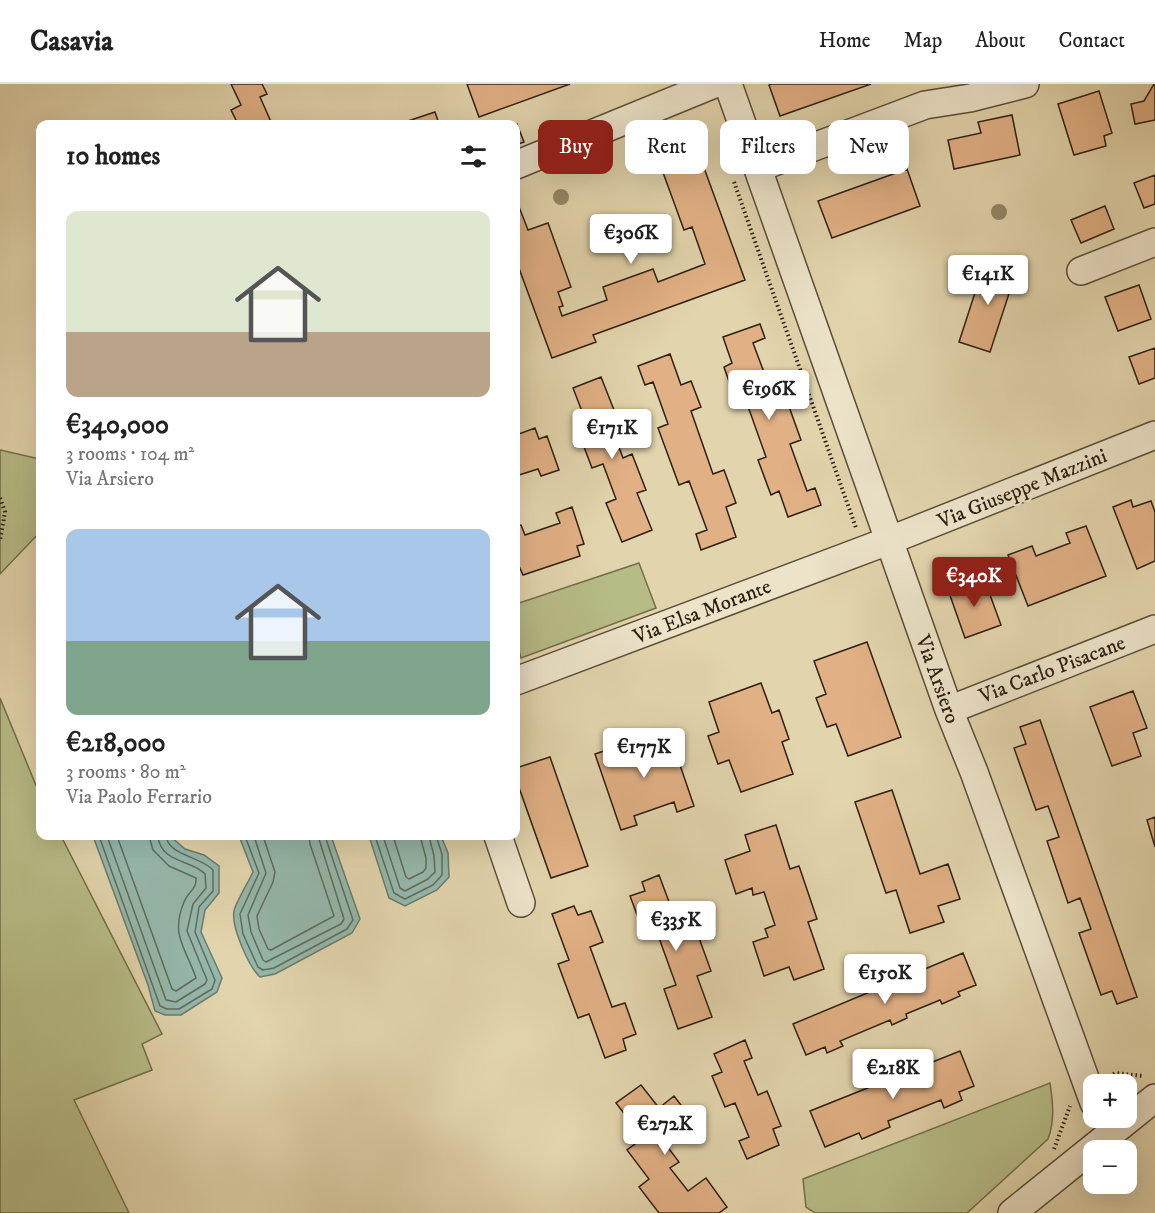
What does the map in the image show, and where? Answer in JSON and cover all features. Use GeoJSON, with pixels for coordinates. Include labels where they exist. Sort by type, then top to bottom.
{"type":"FeatureCollection","features":[{"type":"Feature","properties":{"kind":"street"},"geometry":{"type":"LineString","coordinates":[[520,163],[714,84]]}},
{"type":"Feature","properties":{"kind":"street","name":"Via Arsiero"},"geometry":{"type":"LineString","coordinates":[[729,84],[741,120]]}},
{"type":"Feature","properties":{"kind":"street"},"geometry":{"type":"LineString","coordinates":[[816,146],[925,105],[970,98],[1025,84]]}},
{"type":"Feature","properties":{"kind":"street","name":"Via Arsiero"},"geometry":{"type":"LineString","coordinates":[[760,174],[949,710],[1087,1074]]}},
{"type":"Feature","properties":{"kind":"street"},"geometry":{"type":"LineString","coordinates":[[1081,271],[1155,242]]}},
{"type":"Feature","properties":{"kind":"street","name":"Via Giuseppe Mazzini"},"geometry":{"type":"LineString","coordinates":[[888,541],[1155,435]]}},
{"type":"Feature","properties":{"kind":"street","name":"Via Elsa Morante"},"geometry":{"type":"LineString","coordinates":[[520,679],[888,541]]}},
{"type":"Feature","properties":{"kind":"street","name":"Via Carlo Pisacane"},"geometry":{"type":"LineString","coordinates":[[949,710],[1155,628]]}},
{"type":"Feature","properties":{"kind":"street"},"geometry":{"type":"LineString","coordinates":[[499,840],[521,903]]}},
{"type":"Feature","properties":{"kind":"street"},"geometry":{"type":"LineString","coordinates":[[1012,1213],[1083,1126]]}},
{"type":"Feature","properties":{"kind":"path"},"geometry":{"type":"LineString","coordinates":[[0,498],[5,512],[0,540]]}},
{"type":"Feature","properties":{"kind":"path"},"geometry":{"type":"LineString","coordinates":[[1049,1155],[1054,1149],[1070,1106],[1083,1106]]}},
{"type":"Feature","properties":{"kind":"green space"},"geometry":{"type":"Polygon","coordinates":[[[0,450],[36,458],[36,536],[0,574],[0,450]]]}},
{"type":"Feature","properties":{"kind":"green space"},"geometry":{"type":"Polygon","coordinates":[[[639,563],[656,608],[521,658],[520,603],[639,563]]]}},
{"type":"Feature","properties":{"kind":"green space"},"geometry":{"type":"Polygon","coordinates":[[[0,698],[36,785],[36,840],[63,840],[162,1034],[142,1044],[152,1070],[74,1100],[129,1213],[0,1213],[0,698]]]}},
{"type":"Feature","properties":{"kind":"green space"},"geometry":{"type":"Polygon","coordinates":[[[1050,1083],[1053,1111],[1048,1139],[967,1213],[815,1213],[806,1207],[803,1179],[1050,1083]]]}},
{"type":"Feature","properties":{"kind":"water"},"geometry":{"type":"Polygon","coordinates":[[[94,840],[175,840],[185,849],[204,855],[219,866],[219,893],[205,910],[201,932],[222,978],[217,992],[181,1015],[165,1015],[155,1011],[148,985],[94,840]]]}},
{"type":"Feature","properties":{"kind":"water"},"geometry":{"type":"Polygon","coordinates":[[[241,840],[332,840],[360,919],[352,933],[275,974],[260,977],[242,946],[234,918],[235,907],[253,872],[241,840]]]}},
{"type":"Feature","properties":{"kind":"water"},"geometry":{"type":"Polygon","coordinates":[[[370,840],[443,840],[448,853],[449,877],[437,890],[405,906],[389,898],[370,840]]]}},
{"type":"Feature","properties":{"kind":"building"},"geometry":{"type":"Polygon","coordinates":[[[231,84],[262,84],[267,94],[260,97],[270,120],[236,120],[231,110],[241,105],[231,84]]]}},
{"type":"Feature","properties":{"kind":"building"},"geometry":{"type":"Polygon","coordinates":[[[467,84],[570,84],[479,117],[467,84]]]}},
{"type":"Feature","properties":{"kind":"building"},"geometry":{"type":"Polygon","coordinates":[[[871,84],[780,116],[769,85],[871,84]]]}},
{"type":"Feature","properties":{"kind":"building"},"geometry":{"type":"Polygon","coordinates":[[[1154,84],[1155,120],[1135,124],[1131,104],[1144,101],[1154,84]]]}},
{"type":"Feature","properties":{"kind":"building"},"geometry":{"type":"Polygon","coordinates":[[[1099,91],[1112,133],[1104,136],[1106,146],[1074,155],[1058,104],[1099,91]]]}},
{"type":"Feature","properties":{"kind":"building"},"geometry":{"type":"Polygon","coordinates":[[[435,112],[438,120],[411,120],[435,112]]]}},
{"type":"Feature","properties":{"kind":"building"},"geometry":{"type":"Polygon","coordinates":[[[1012,115],[1020,155],[954,169],[948,140],[981,133],[978,122],[1012,115]]]}},
{"type":"Feature","properties":{"kind":"building"},"geometry":{"type":"Polygon","coordinates":[[[520,132],[524,142],[520,144],[520,132]]]}},
{"type":"Feature","properties":{"kind":"building"},"geometry":{"type":"Polygon","coordinates":[[[664,174],[706,174],[745,280],[593,335],[596,342],[552,358],[520,271],[520,209],[528,230],[548,223],[571,287],[558,292],[563,306],[559,307],[562,316],[607,300],[603,287],[653,269],[658,282],[705,264],[692,227],[684,230],[664,174]]]}},
{"type":"Feature","properties":{"kind":"building"},"geometry":{"type":"Polygon","coordinates":[[[893,174],[909,174],[920,206],[832,238],[818,201],[893,174]]]}},
{"type":"Feature","properties":{"kind":"building"},"geometry":{"type":"Polygon","coordinates":[[[1155,175],[1155,204],[1144,208],[1134,183],[1155,175]]]}},
{"type":"Feature","properties":{"kind":"building"},"geometry":{"type":"Polygon","coordinates":[[[1105,206],[1114,229],[1081,243],[1071,220],[1105,206]]]}},
{"type":"Feature","properties":{"kind":"building"},"geometry":{"type":"Polygon","coordinates":[[[986,259],[1017,269],[990,352],[959,342],[986,259]]]}},
{"type":"Feature","properties":{"kind":"building"},"geometry":{"type":"Polygon","coordinates":[[[1139,285],[1151,319],[1118,331],[1105,297],[1139,285]]]}},
{"type":"Feature","properties":{"kind":"building"},"geometry":{"type":"Polygon","coordinates":[[[760,324],[765,338],[753,343],[771,391],[782,387],[801,440],[790,444],[807,491],[815,488],[821,505],[788,517],[779,491],[771,495],[758,460],[766,457],[745,398],[736,401],[724,367],[732,363],[723,337],[760,324]]]}},
{"type":"Feature","properties":{"kind":"building"},"geometry":{"type":"Polygon","coordinates":[[[1155,348],[1155,378],[1139,384],[1129,357],[1155,348]]]}},
{"type":"Feature","properties":{"kind":"building"},"geometry":{"type":"Polygon","coordinates":[[[670,354],[681,385],[691,381],[701,407],[691,411],[713,474],[724,470],[736,503],[726,507],[736,537],[701,550],[696,534],[707,530],[689,481],[679,485],[658,428],[668,424],[653,382],[645,385],[638,366],[670,354]]]}},
{"type":"Feature","properties":{"kind":"building"},"geometry":{"type":"Polygon","coordinates":[[[601,377],[616,415],[608,418],[623,458],[632,454],[646,490],[637,493],[652,530],[622,542],[606,503],[616,499],[603,464],[592,468],[578,431],[588,427],[573,388],[601,377]]]}},
{"type":"Feature","properties":{"kind":"building"},"geometry":{"type":"Polygon","coordinates":[[[535,428],[539,439],[547,436],[559,470],[541,476],[538,469],[520,475],[520,434],[535,428]]]}},
{"type":"Feature","properties":{"kind":"building"},"geometry":{"type":"Polygon","coordinates":[[[1131,500],[1133,507],[1151,501],[1155,512],[1155,561],[1137,569],[1113,507],[1131,500]]]}},
{"type":"Feature","properties":{"kind":"building"},"geometry":{"type":"Polygon","coordinates":[[[572,507],[584,544],[577,546],[580,556],[523,575],[520,568],[520,525],[525,535],[560,523],[556,513],[572,507]]]}},
{"type":"Feature","properties":{"kind":"building"},"geometry":{"type":"Polygon","coordinates":[[[1086,526],[1106,576],[1028,606],[1008,555],[1032,546],[1036,556],[1070,543],[1066,533],[1086,526]]]}},
{"type":"Feature","properties":{"kind":"building"},"geometry":{"type":"Polygon","coordinates":[[[967,580],[970,590],[986,584],[1001,625],[965,638],[947,587],[967,580]]]}},
{"type":"Feature","properties":{"kind":"building"},"geometry":{"type":"Polygon","coordinates":[[[867,642],[901,737],[848,756],[836,724],[827,727],[816,698],[826,694],[814,661],[867,642]]]}},
{"type":"Feature","properties":{"kind":"building"},"geometry":{"type":"Polygon","coordinates":[[[761,683],[772,713],[779,710],[789,739],[782,742],[793,774],[741,792],[729,760],[718,764],[708,736],[719,732],[709,702],[761,683]]]}},
{"type":"Feature","properties":{"kind":"building"},"geometry":{"type":"Polygon","coordinates":[[[1133,691],[1147,728],[1133,733],[1141,756],[1112,766],[1090,707],[1133,691]]]}},
{"type":"Feature","properties":{"kind":"building"},"geometry":{"type":"Polygon","coordinates":[[[1040,720],[1137,997],[1117,1004],[1112,991],[1101,995],[1079,933],[1091,929],[1080,898],[1068,903],[1047,841],[1059,837],[1048,806],[1036,810],[1014,748],[1026,744],[1020,727],[1040,720]]]}},
{"type":"Feature","properties":{"kind":"building"},"geometry":{"type":"Polygon","coordinates":[[[668,730],[694,806],[677,812],[674,802],[634,816],[637,825],[621,830],[595,754],[613,748],[616,755],[653,743],[651,736],[668,730]]]}},
{"type":"Feature","properties":{"kind":"building"},"geometry":{"type":"Polygon","coordinates":[[[550,757],[588,866],[551,878],[520,790],[520,767],[550,757]]]}},
{"type":"Feature","properties":{"kind":"building"},"geometry":{"type":"Polygon","coordinates":[[[892,790],[920,874],[948,864],[960,899],[938,906],[944,922],[910,933],[896,890],[886,893],[855,802],[892,790]]]}},
{"type":"Feature","properties":{"kind":"building"},"geometry":{"type":"Polygon","coordinates":[[[1155,817],[1155,847],[1147,820],[1155,817]]]}},
{"type":"Feature","properties":{"kind":"building"},"geometry":{"type":"Polygon","coordinates":[[[776,825],[790,869],[799,866],[817,919],[808,922],[824,969],[794,980],[789,967],[764,976],[753,942],[768,937],[765,929],[775,925],[764,892],[753,895],[752,888],[736,894],[725,860],[750,851],[745,835],[776,825]]]}},
{"type":"Feature","properties":{"kind":"building"},"geometry":{"type":"Polygon","coordinates":[[[659,875],[675,918],[690,913],[711,971],[697,976],[712,1017],[678,1029],[664,989],[676,985],[654,924],[642,928],[630,896],[645,891],[642,882],[659,875]]]}},
{"type":"Feature","properties":{"kind":"building"},"geometry":{"type":"Polygon","coordinates":[[[574,906],[578,915],[591,911],[603,942],[590,947],[612,1007],[625,1003],[636,1034],[623,1039],[626,1050],[605,1058],[589,1014],[578,1018],[558,964],[569,960],[552,914],[574,906]]]}},
{"type":"Feature","properties":{"kind":"building"},"geometry":{"type":"Polygon","coordinates":[[[963,953],[976,985],[958,992],[960,996],[942,1004],[940,1000],[906,1014],[907,1018],[892,1025],[890,1020],[840,1041],[843,1046],[827,1053],[825,1047],[806,1055],[793,1024],[963,953]]]}},
{"type":"Feature","properties":{"kind":"building"},"geometry":{"type":"Polygon","coordinates":[[[745,1040],[752,1058],[744,1061],[758,1095],[767,1091],[781,1126],[773,1129],[779,1145],[747,1159],[739,1141],[749,1137],[735,1103],[725,1107],[712,1076],[722,1072],[714,1054],[745,1040]]]}},
{"type":"Feature","properties":{"kind":"building"},"geometry":{"type":"Polygon","coordinates":[[[960,1051],[974,1086],[959,1092],[962,1100],[944,1108],[941,1100],[888,1121],[890,1127],[862,1139],[859,1133],[825,1147],[810,1111],[960,1051]]]}},
{"type":"Feature","properties":{"kind":"building"},"geometry":{"type":"Polygon","coordinates":[[[641,1085],[659,1108],[674,1096],[695,1123],[666,1145],[679,1162],[670,1168],[688,1191],[706,1178],[727,1207],[719,1213],[659,1213],[639,1187],[649,1179],[627,1150],[643,1138],[616,1103],[641,1085]]]}}]}
